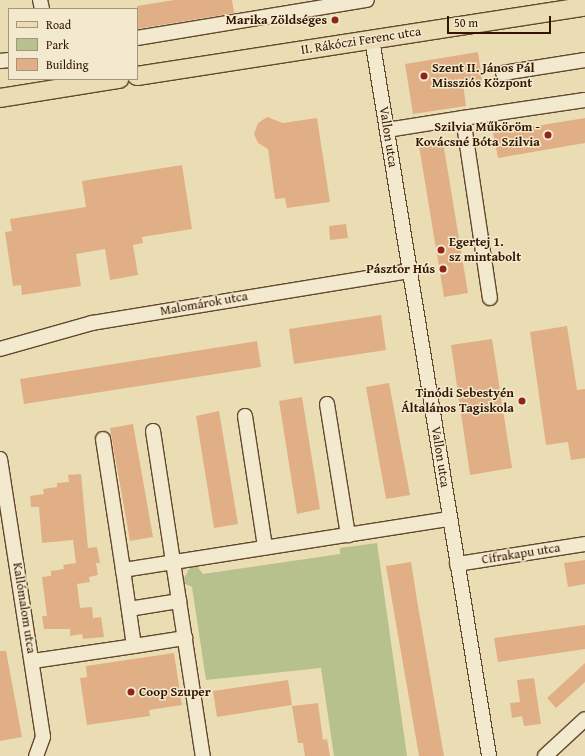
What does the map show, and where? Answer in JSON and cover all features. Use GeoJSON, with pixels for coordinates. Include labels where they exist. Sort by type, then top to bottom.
{"type":"FeatureCollection","features":[{"type":"Feature","properties":{"kind":"main road","name":"II. Rákóczi Ferenc utca"},"geometry":{"type":"LineString","coordinates":[[138,76],[585,7]]}},
{"type":"Feature","properties":{"kind":"main road"},"geometry":{"type":"LineString","coordinates":[[0,98],[55,84],[106,80]]}},
{"type":"Feature","properties":{"kind":"street"},"geometry":{"type":"LineString","coordinates":[[138,38],[288,6],[367,0]]}},
{"type":"Feature","properties":{"kind":"street","name":"Vallon utca"},"geometry":{"type":"LineString","coordinates":[[372,39],[488,756]]}},
{"type":"Feature","properties":{"kind":"street"},"geometry":{"type":"LineString","coordinates":[[503,73],[585,60]]}},
{"type":"Feature","properties":{"kind":"street"},"geometry":{"type":"LineString","coordinates":[[387,130],[585,100]]}},
{"type":"Feature","properties":{"kind":"street"},"geometry":{"type":"LineString","coordinates":[[463,118],[490,298]]}},
{"type":"Feature","properties":{"kind":"street","name":"Malomárok utca"},"geometry":{"type":"LineString","coordinates":[[0,349],[92,323],[410,271]]}},
{"type":"Feature","properties":{"kind":"street"},"geometry":{"type":"LineString","coordinates":[[327,404],[348,534]]}},
{"type":"Feature","properties":{"kind":"street"},"geometry":{"type":"LineString","coordinates":[[245,416],[265,548]]}},
{"type":"Feature","properties":{"kind":"street"},"geometry":{"type":"LineString","coordinates":[[152,431],[203,756]]}},
{"type":"Feature","properties":{"kind":"street"},"geometry":{"type":"LineString","coordinates":[[103,439],[134,646]]}},
{"type":"Feature","properties":{"kind":"street","name":"Kallómalom utca"},"geometry":{"type":"LineString","coordinates":[[0,459],[33,661],[43,737],[36,756]]}},
{"type":"Feature","properties":{"kind":"street"},"geometry":{"type":"LineString","coordinates":[[123,570],[450,518]]}},
{"type":"Feature","properties":{"kind":"street","name":"Cifrakapu utca"},"geometry":{"type":"LineString","coordinates":[[457,564],[585,544]]}},
{"type":"Feature","properties":{"kind":"street"},"geometry":{"type":"LineString","coordinates":[[129,609],[179,602]]}},
{"type":"Feature","properties":{"kind":"street"},"geometry":{"type":"LineString","coordinates":[[33,661],[185,638]]}},
{"type":"Feature","properties":{"kind":"street"},"geometry":{"type":"LineString","coordinates":[[545,756],[585,719]]}},
{"type":"Feature","properties":{"kind":"green space"},"geometry":{"type":"Polygon","coordinates":[[[377,543],[407,756],[334,756],[321,668],[206,680],[192,587],[182,582],[189,569],[196,565],[203,574],[340,554],[340,548],[377,543]]]}},
{"type":"Feature","properties":{"kind":"building"},"geometry":{"type":"Polygon","coordinates":[[[174,0],[232,0],[234,13],[138,29],[137,6],[174,0]]]}},
{"type":"Feature","properties":{"kind":"building"},"geometry":{"type":"Polygon","coordinates":[[[478,52],[482,81],[463,84],[466,106],[413,114],[405,64],[478,52]]]}},
{"type":"Feature","properties":{"kind":"building"},"geometry":{"type":"Polygon","coordinates":[[[267,117],[283,123],[317,118],[330,202],[287,208],[285,198],[275,199],[268,149],[258,143],[254,134],[258,123],[267,117]]]}},
{"type":"Feature","properties":{"kind":"building"},"geometry":{"type":"Polygon","coordinates":[[[585,118],[585,143],[498,158],[493,133],[585,118]]]}},
{"type":"Feature","properties":{"kind":"building"},"geometry":{"type":"Polygon","coordinates":[[[443,142],[468,293],[444,297],[419,146],[443,142]]]}},
{"type":"Feature","properties":{"kind":"building"},"geometry":{"type":"Polygon","coordinates":[[[182,165],[192,229],[142,237],[143,243],[133,245],[138,275],[110,280],[105,249],[76,254],[81,286],[22,295],[21,285],[13,286],[5,232],[12,231],[10,219],[86,207],[82,181],[182,165]]]}},
{"type":"Feature","properties":{"kind":"building"},"geometry":{"type":"Polygon","coordinates":[[[346,224],[348,238],[330,240],[329,226],[346,224]]]}},
{"type":"Feature","properties":{"kind":"building"},"geometry":{"type":"Polygon","coordinates":[[[381,315],[386,350],[294,364],[289,329],[381,315]]]}},
{"type":"Feature","properties":{"kind":"building"},"geometry":{"type":"Polygon","coordinates":[[[567,326],[577,390],[585,389],[585,458],[571,460],[568,442],[546,445],[530,332],[567,326]]]}},
{"type":"Feature","properties":{"kind":"building"},"geometry":{"type":"Polygon","coordinates":[[[492,339],[512,468],[470,475],[451,345],[492,339]]]}},
{"type":"Feature","properties":{"kind":"building"},"geometry":{"type":"Polygon","coordinates":[[[257,341],[261,367],[24,404],[20,379],[257,341]]]}},
{"type":"Feature","properties":{"kind":"building"},"geometry":{"type":"Polygon","coordinates":[[[389,383],[410,495],[386,499],[366,387],[389,383]]]}},
{"type":"Feature","properties":{"kind":"building"},"geometry":{"type":"Polygon","coordinates":[[[302,397],[320,509],[297,514],[279,401],[302,397]]]}},
{"type":"Feature","properties":{"kind":"building"},"geometry":{"type":"Polygon","coordinates":[[[219,411],[238,524],[214,528],[196,416],[219,411]]]}},
{"type":"Feature","properties":{"kind":"building"},"geometry":{"type":"Polygon","coordinates":[[[133,424],[153,537],[130,541],[110,428],[133,424]]]}},
{"type":"Feature","properties":{"kind":"building"},"geometry":{"type":"Polygon","coordinates":[[[81,474],[88,548],[97,547],[100,563],[96,563],[98,575],[89,577],[90,582],[77,584],[80,608],[92,607],[93,618],[101,617],[104,637],[83,639],[82,634],[70,636],[70,629],[44,629],[42,616],[47,616],[42,577],[51,576],[51,571],[64,569],[63,565],[76,563],[73,540],[42,543],[39,507],[31,507],[30,496],[44,494],[43,489],[57,487],[57,483],[69,482],[68,475],[81,474]]]}},
{"type":"Feature","properties":{"kind":"building"},"geometry":{"type":"Polygon","coordinates":[[[585,560],[585,584],[568,587],[564,563],[585,560]]]}},
{"type":"Feature","properties":{"kind":"building"},"geometry":{"type":"Polygon","coordinates":[[[411,562],[444,756],[419,756],[386,566],[411,562]]]}},
{"type":"Feature","properties":{"kind":"building"},"geometry":{"type":"Polygon","coordinates":[[[585,625],[585,649],[498,662],[494,638],[585,625]]]}},
{"type":"Feature","properties":{"kind":"building"},"geometry":{"type":"Polygon","coordinates":[[[0,651],[6,651],[22,737],[0,741],[0,651]]]}},
{"type":"Feature","properties":{"kind":"building","name":"Coop Szuper"},"geometry":{"type":"Polygon","coordinates":[[[174,653],[182,705],[149,710],[150,716],[87,725],[80,678],[87,677],[86,666],[174,653]]]}},
{"type":"Feature","properties":{"kind":"building"},"geometry":{"type":"Polygon","coordinates":[[[585,663],[585,682],[556,708],[547,698],[585,663]]]}},
{"type":"Feature","properties":{"kind":"building"},"geometry":{"type":"Polygon","coordinates":[[[534,678],[541,724],[524,726],[522,716],[512,718],[510,703],[520,702],[517,680],[534,678]]]}},
{"type":"Feature","properties":{"kind":"building"},"geometry":{"type":"Polygon","coordinates":[[[288,680],[292,705],[217,717],[213,691],[288,680]]]}},
{"type":"Feature","properties":{"kind":"building"},"geometry":{"type":"Polygon","coordinates":[[[318,703],[323,740],[327,739],[330,756],[305,756],[303,743],[298,743],[292,706],[318,703]]]}},
{"type":"Feature","properties":{"kind":"place","name":"Marika Zöldséges"},"geometry":{"type":"Point","coordinates":[335,20]}},
{"type":"Feature","properties":{"kind":"place","name":"Szent II. János Pál Missziós Központ"},"geometry":{"type":"Point","coordinates":[424,76]}},
{"type":"Feature","properties":{"kind":"place","name":"Szilvia Műköröm - Kovácsné Bóta Szilvia"},"geometry":{"type":"Point","coordinates":[548,135]}},
{"type":"Feature","properties":{"kind":"place","name":"Egertej 1. sz mintabolt"},"geometry":{"type":"Point","coordinates":[441,250]}},
{"type":"Feature","properties":{"kind":"place","name":"Pásztor Hús"},"geometry":{"type":"Point","coordinates":[443,269]}},
{"type":"Feature","properties":{"kind":"place","name":"Tinódi Sebestyén Általános Tagiskola"},"geometry":{"type":"Point","coordinates":[522,401]}},
{"type":"Feature","properties":{"kind":"place","name":"Coop Szuper"},"geometry":{"type":"Point","coordinates":[131,692]}}]}
